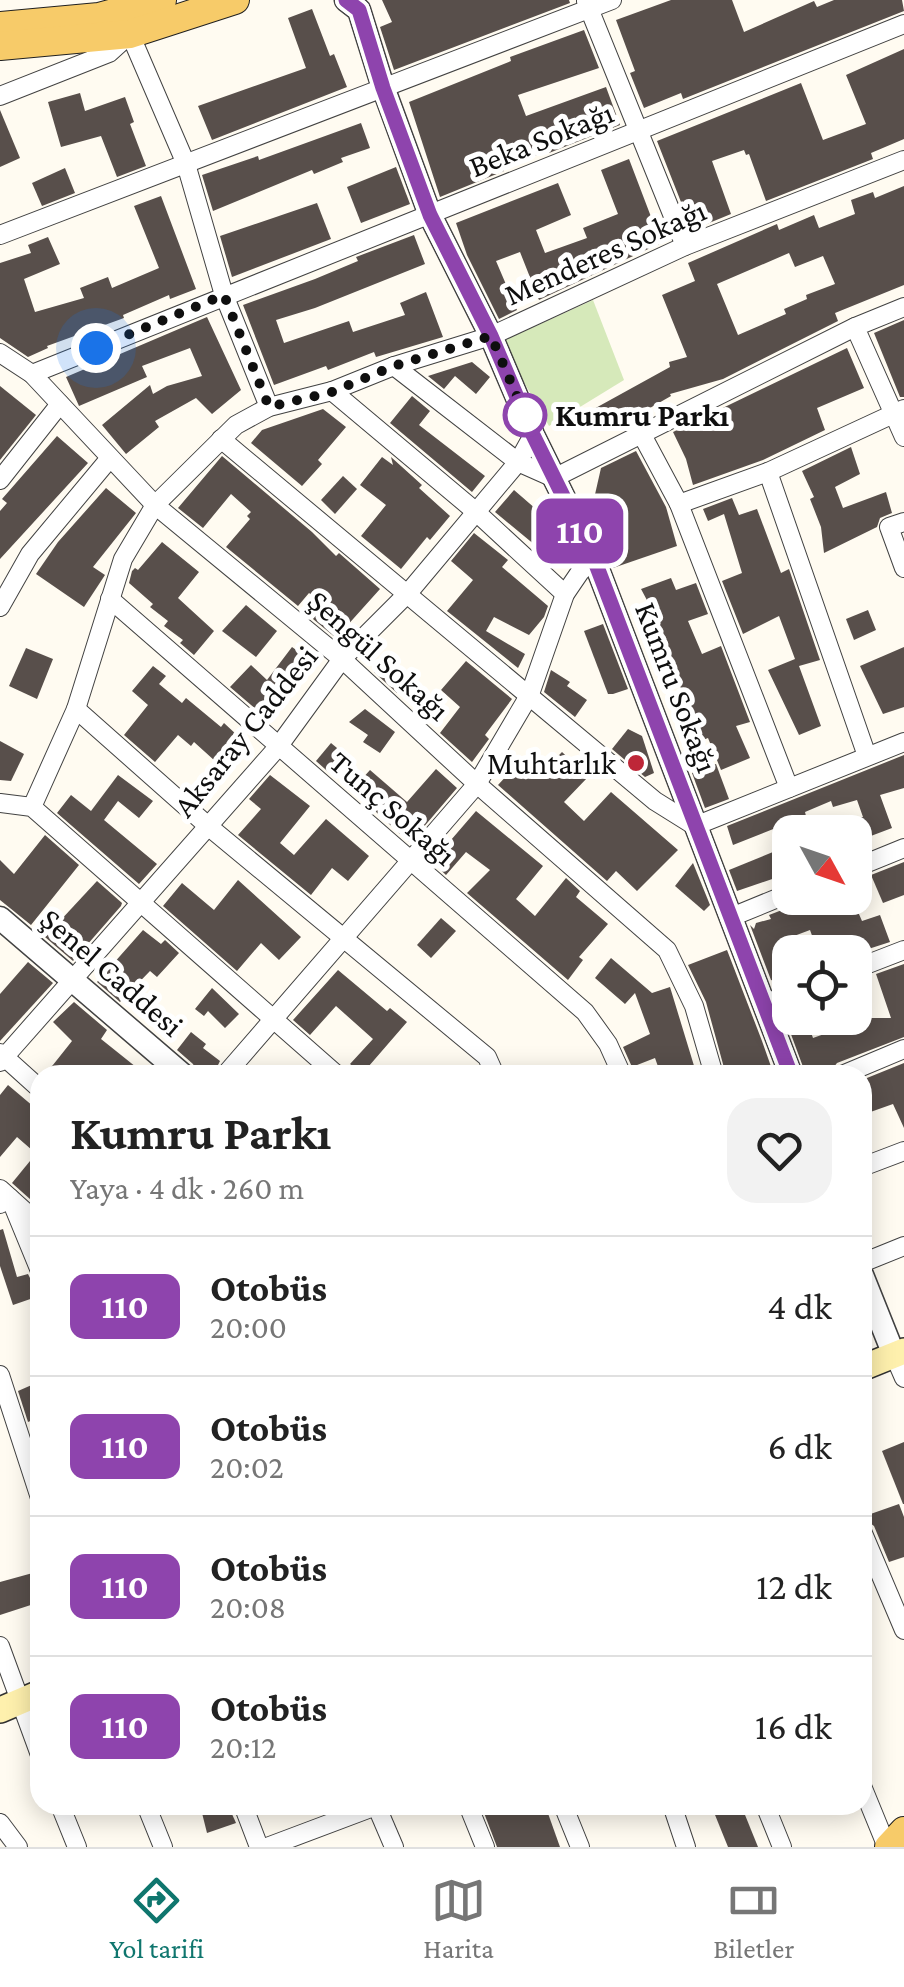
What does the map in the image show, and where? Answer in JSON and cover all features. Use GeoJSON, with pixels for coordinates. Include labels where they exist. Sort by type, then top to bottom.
{"type":"FeatureCollection","features":[{"type":"Feature","properties":{"kind":"main road"},"geometry":{"type":"LineString","coordinates":[[0,26],[162,0]]}},
{"type":"Feature","properties":{"kind":"main road"},"geometry":{"type":"LineString","coordinates":[[0,46],[130,34],[235,0]]}},
{"type":"Feature","properties":{"kind":"main road"},"geometry":{"type":"LineString","coordinates":[[872,1366],[901,1361]]}},
{"type":"Feature","properties":{"kind":"main road"},"geometry":{"type":"LineString","coordinates":[[888,1847],[904,1831]]}},
{"type":"Feature","properties":{"kind":"street"},"geometry":{"type":"LineString","coordinates":[[0,235],[383,88],[587,4],[612,0]]}},
{"type":"Feature","properties":{"kind":"street","name":"Kumru Sokağı"},"geometry":{"type":"LineString","coordinates":[[355,3],[430,215],[594,559],[787,1065]]}},
{"type":"Feature","properties":{"kind":"street"},"geometry":{"type":"LineString","coordinates":[[587,4],[684,246]]}},
{"type":"Feature","properties":{"kind":"street","name":"Beka Sokağı"},"geometry":{"type":"LineString","coordinates":[[32,374],[904,24]]}},
{"type":"Feature","properties":{"kind":"street"},"geometry":{"type":"LineString","coordinates":[[0,96],[109,54],[130,34],[186,164],[224,295],[269,407]]}},
{"type":"Feature","properties":{"kind":"street","name":"Menderes Sokağı"},"geometry":{"type":"LineString","coordinates":[[32,808],[76,709],[122,558],[155,505],[236,425],[269,407],[332,392],[394,366],[491,336],[684,246],[904,160]]}},
{"type":"Feature","properties":{"kind":"street"},"geometry":{"type":"LineString","coordinates":[[394,366],[518,462],[554,478],[854,327],[904,308]]}},
{"type":"Feature","properties":{"kind":"street"},"geometry":{"type":"LineString","coordinates":[[854,327],[899,410],[904,437]]}},
{"type":"Feature","properties":{"kind":"street","name":"Şengül Sokağı"},"geometry":{"type":"LineString","coordinates":[[0,353],[32,374],[155,505],[342,660],[667,950],[694,1006],[711,1065]]}},
{"type":"Feature","properties":{"kind":"street"},"geometry":{"type":"LineString","coordinates":[[332,392],[475,511],[565,594]]}},
{"type":"Feature","properties":{"kind":"street"},"geometry":{"type":"LineString","coordinates":[[0,480],[60,404]]}},
{"type":"Feature","properties":{"kind":"street"},"geometry":{"type":"LineString","coordinates":[[678,504],[768,472],[899,410]]}},
{"type":"Feature","properties":{"kind":"street"},"geometry":{"type":"LineString","coordinates":[[642,433],[678,504],[789,788]]}},
{"type":"Feature","properties":{"kind":"street","name":"Aksaray Caddesi"},"geometry":{"type":"LineString","coordinates":[[2,1058],[278,747],[342,660],[409,592],[518,462],[533,435]]}},
{"type":"Feature","properties":{"kind":"street"},"geometry":{"type":"LineString","coordinates":[[221,439],[655,800],[695,826],[904,742]]}},
{"type":"Feature","properties":{"kind":"street"},"geometry":{"type":"LineString","coordinates":[[0,608],[30,554],[110,458]]}},
{"type":"Feature","properties":{"kind":"street"},"geometry":{"type":"LineString","coordinates":[[768,472],[866,756]]}},
{"type":"Feature","properties":{"kind":"street"},"geometry":{"type":"LineString","coordinates":[[904,522],[889,528],[904,568]]}},
{"type":"Feature","properties":{"kind":"street"},"geometry":{"type":"LineString","coordinates":[[234,1065],[477,784],[530,694],[565,594],[594,559]]}},
{"type":"Feature","properties":{"kind":"street","name":"Tunç Sokağı"},"geometry":{"type":"LineString","coordinates":[[110,598],[585,1012],[617,1065]]}},
{"type":"Feature","properties":{"kind":"street"},"geometry":{"type":"LineString","coordinates":[[76,709],[208,826],[487,1057],[491,1065]]}},
{"type":"Feature","properties":{"kind":"street"},"geometry":{"type":"LineString","coordinates":[[0,803],[32,808],[325,1065]]}},
{"type":"Feature","properties":{"kind":"street"},"geometry":{"type":"LineString","coordinates":[[872,861],[904,848]]}},
{"type":"Feature","properties":{"kind":"street"},"geometry":{"type":"LineString","coordinates":[[729,918],[772,900]]}},
{"type":"Feature","properties":{"kind":"street","name":"Şenel Caddesi"},"geometry":{"type":"LineString","coordinates":[[0,918],[171,1065]]}},
{"type":"Feature","properties":{"kind":"street"},"geometry":{"type":"LineString","coordinates":[[872,962],[904,950]]}},
{"type":"Feature","properties":{"kind":"street"},"geometry":{"type":"LineString","coordinates":[[763,1004],[772,1001]]}},
{"type":"Feature","properties":{"kind":"street"},"geometry":{"type":"LineString","coordinates":[[867,1065],[904,1050]]}},
{"type":"Feature","properties":{"kind":"street"},"geometry":{"type":"LineString","coordinates":[[2,1058],[30,1081]]}},
{"type":"Feature","properties":{"kind":"street"},"geometry":{"type":"LineString","coordinates":[[872,1163],[904,1151]]}},
{"type":"Feature","properties":{"kind":"street"},"geometry":{"type":"LineString","coordinates":[[3,1197],[30,1217]]}},
{"type":"Feature","properties":{"kind":"street"},"geometry":{"type":"LineString","coordinates":[[3,1197],[30,1251]]}},
{"type":"Feature","properties":{"kind":"street"},"geometry":{"type":"LineString","coordinates":[[872,1259],[904,1246]]}},
{"type":"Feature","properties":{"kind":"street"},"geometry":{"type":"LineString","coordinates":[[872,1298],[901,1361]]}},
{"type":"Feature","properties":{"kind":"street"},"geometry":{"type":"LineString","coordinates":[[0,1375],[30,1467]]}},
{"type":"Feature","properties":{"kind":"street"},"geometry":{"type":"LineString","coordinates":[[872,1554],[904,1630]]}},
{"type":"Feature","properties":{"kind":"street"},"geometry":{"type":"LineString","coordinates":[[0,1646],[30,1728]]}},
{"type":"Feature","properties":{"kind":"street"},"geometry":{"type":"LineString","coordinates":[[872,1809],[888,1847]]}},
{"type":"Feature","properties":{"kind":"street"},"geometry":{"type":"LineString","coordinates":[[64,1815],[78,1847]]}},
{"type":"Feature","properties":{"kind":"street"},"geometry":{"type":"LineString","coordinates":[[150,1815],[163,1847]]}},
{"type":"Feature","properties":{"kind":"street"},"geometry":{"type":"LineString","coordinates":[[248,1815],[263,1847],[349,1815]]}},
{"type":"Feature","properties":{"kind":"street"},"geometry":{"type":"LineString","coordinates":[[380,1815],[394,1847]]}},
{"type":"Feature","properties":{"kind":"street"},"geometry":{"type":"LineString","coordinates":[[472,1815],[484,1847]]}},
{"type":"Feature","properties":{"kind":"street"},"geometry":{"type":"LineString","coordinates":[[568,1815],[580,1847]]}},
{"type":"Feature","properties":{"kind":"street"},"geometry":{"type":"LineString","coordinates":[[675,1815],[686,1847]]}},
{"type":"Feature","properties":{"kind":"street"},"geometry":{"type":"LineString","coordinates":[[769,1815],[782,1847]]}},
{"type":"Feature","properties":{"kind":"street"},"geometry":{"type":"LineString","coordinates":[[1,1830],[18,1847]]}},
{"type":"Feature","properties":{"kind":"green space"},"geometry":{"type":"Polygon","coordinates":[[[593,300],[624,380],[549,426],[501,342],[593,300]]]}},
{"type":"Feature","properties":{"kind":"building"},"geometry":{"type":"Polygon","coordinates":[[[382,0],[570,3],[394,70],[380,27],[392,22],[382,0]]]}},
{"type":"Feature","properties":{"kind":"building"},"geometry":{"type":"Polygon","coordinates":[[[671,0],[732,0],[744,32],[814,1],[817,7],[834,0],[902,0],[904,11],[683,99],[681,93],[644,108],[616,20],[671,0]]]}},
{"type":"Feature","properties":{"kind":"building"},"geometry":{"type":"Polygon","coordinates":[[[312,9],[347,87],[212,140],[198,106],[306,68],[288,18],[312,9]]]}},
{"type":"Feature","properties":{"kind":"building"},"geometry":{"type":"Polygon","coordinates":[[[584,30],[599,68],[518,95],[526,116],[606,87],[620,125],[503,167],[504,171],[440,197],[409,102],[511,61],[510,57],[584,30]]]}},
{"type":"Feature","properties":{"kind":"building"},"geometry":{"type":"Polygon","coordinates":[[[904,49],[904,139],[871,153],[873,159],[766,201],[749,154],[744,150],[712,161],[731,214],[692,230],[657,141],[801,83],[823,140],[866,124],[846,75],[904,49]]]}},
{"type":"Feature","properties":{"kind":"building"},"geometry":{"type":"Polygon","coordinates":[[[80,93],[85,111],[125,97],[134,122],[130,124],[146,166],[117,177],[101,136],[61,147],[48,102],[80,93]]]}},
{"type":"Feature","properties":{"kind":"building"},"geometry":{"type":"Polygon","coordinates":[[[0,110],[20,158],[0,167],[0,110]]]}},
{"type":"Feature","properties":{"kind":"building"},"geometry":{"type":"Polygon","coordinates":[[[361,123],[370,148],[341,158],[343,162],[314,174],[312,170],[213,211],[202,175],[258,156],[259,160],[361,123]]]}},
{"type":"Feature","properties":{"kind":"building"},"geometry":{"type":"Polygon","coordinates":[[[629,159],[661,243],[539,300],[520,252],[496,261],[517,310],[499,319],[467,255],[456,223],[558,183],[571,215],[536,230],[545,253],[587,238],[583,228],[618,214],[601,170],[629,159]]]}},
{"type":"Feature","properties":{"kind":"building"},"geometry":{"type":"Polygon","coordinates":[[[396,167],[410,204],[361,223],[347,187],[396,167]]]}},
{"type":"Feature","properties":{"kind":"building"},"geometry":{"type":"Polygon","coordinates":[[[65,168],[75,193],[42,206],[32,183],[65,168]]]}},
{"type":"Feature","properties":{"kind":"building"},"geometry":{"type":"Polygon","coordinates":[[[904,186],[904,285],[835,313],[838,321],[723,379],[670,394],[627,421],[603,429],[592,410],[670,367],[669,362],[687,357],[662,295],[695,281],[688,263],[777,224],[779,230],[814,215],[819,228],[855,214],[851,200],[873,192],[875,198],[904,186]],[[789,253],[717,284],[738,335],[786,314],[784,309],[807,299],[806,295],[835,284],[823,256],[795,267],[789,253]]]}},
{"type":"Feature","properties":{"kind":"building"},"geometry":{"type":"Polygon","coordinates":[[[161,196],[196,289],[170,299],[169,295],[28,357],[0,338],[0,263],[31,253],[28,245],[48,237],[60,264],[24,279],[35,312],[84,298],[80,288],[108,277],[112,288],[159,268],[134,206],[161,196]]]}},
{"type":"Feature","properties":{"kind":"building"},"geometry":{"type":"Polygon","coordinates":[[[317,203],[331,239],[232,277],[220,236],[317,203]]]}},
{"type":"Feature","properties":{"kind":"building"},"geometry":{"type":"Polygon","coordinates":[[[414,235],[425,264],[276,320],[284,343],[349,321],[353,332],[405,315],[400,303],[426,292],[443,337],[376,357],[374,352],[274,385],[243,305],[315,279],[358,261],[356,257],[414,235]]]}},
{"type":"Feature","properties":{"kind":"building"},"geometry":{"type":"Polygon","coordinates":[[[207,317],[241,390],[212,414],[196,398],[155,421],[159,427],[126,454],[102,425],[150,385],[153,394],[202,376],[190,348],[142,366],[147,377],[79,406],[66,377],[207,317]]]}},
{"type":"Feature","properties":{"kind":"building"},"geometry":{"type":"Polygon","coordinates":[[[904,320],[904,397],[900,397],[874,333],[904,320]]]}},
{"type":"Feature","properties":{"kind":"building"},"geometry":{"type":"Polygon","coordinates":[[[847,348],[864,388],[817,408],[825,430],[763,460],[693,485],[673,432],[847,348]]]}},
{"type":"Feature","properties":{"kind":"building"},"geometry":{"type":"Polygon","coordinates":[[[472,362],[490,377],[476,394],[455,376],[444,389],[428,376],[472,362]]]}},
{"type":"Feature","properties":{"kind":"building"},"geometry":{"type":"Polygon","coordinates":[[[0,386],[36,415],[0,460],[0,386]]]}},
{"type":"Feature","properties":{"kind":"building"},"geometry":{"type":"Polygon","coordinates":[[[412,396],[430,411],[419,425],[485,476],[472,492],[390,423],[412,396]]]}},
{"type":"Feature","properties":{"kind":"building"},"geometry":{"type":"Polygon","coordinates":[[[323,409],[346,427],[302,486],[251,443],[262,430],[323,409]]]}},
{"type":"Feature","properties":{"kind":"building"},"geometry":{"type":"Polygon","coordinates":[[[57,436],[88,463],[0,559],[0,511],[7,503],[2,499],[57,436]]]}},
{"type":"Feature","properties":{"kind":"building"},"geometry":{"type":"Polygon","coordinates":[[[851,447],[860,474],[835,487],[843,508],[886,492],[892,513],[880,518],[877,527],[824,553],[821,527],[810,499],[814,497],[802,471],[851,447]]]}},
{"type":"Feature","properties":{"kind":"building"},"geometry":{"type":"Polygon","coordinates":[[[636,451],[666,507],[677,546],[613,568],[591,512],[601,468],[636,451]]]}},
{"type":"Feature","properties":{"kind":"building"},"geometry":{"type":"Polygon","coordinates":[[[222,456],[336,556],[339,553],[380,589],[336,638],[313,619],[324,604],[309,593],[298,606],[226,547],[250,519],[247,516],[251,512],[231,494],[203,528],[178,508],[222,456]]]}},
{"type":"Feature","properties":{"kind":"building"},"geometry":{"type":"Polygon","coordinates":[[[382,457],[393,465],[391,457],[450,516],[401,569],[361,536],[386,505],[360,485],[382,457]]]}},
{"type":"Feature","properties":{"kind":"building"},"geometry":{"type":"Polygon","coordinates":[[[343,476],[357,489],[335,514],[321,500],[343,476]]]}},
{"type":"Feature","properties":{"kind":"building"},"geometry":{"type":"Polygon","coordinates":[[[106,488],[136,513],[93,567],[105,575],[84,607],[36,574],[58,542],[106,488]]]}},
{"type":"Feature","properties":{"kind":"building"},"geometry":{"type":"Polygon","coordinates":[[[514,490],[544,516],[547,513],[560,523],[565,534],[547,555],[495,512],[514,490]]]}},
{"type":"Feature","properties":{"kind":"building"},"geometry":{"type":"Polygon","coordinates":[[[732,498],[739,515],[757,509],[781,573],[789,569],[820,660],[799,666],[821,726],[799,735],[768,670],[795,659],[779,616],[743,634],[722,581],[742,573],[724,514],[708,521],[703,509],[732,498]]]}},
{"type":"Feature","properties":{"kind":"building"},"geometry":{"type":"Polygon","coordinates":[[[474,533],[508,560],[502,567],[548,606],[529,635],[494,617],[486,631],[525,654],[518,668],[447,611],[473,580],[451,561],[474,533]]]}},
{"type":"Feature","properties":{"kind":"building"},"geometry":{"type":"Polygon","coordinates":[[[162,542],[199,572],[178,598],[214,631],[194,655],[180,643],[183,640],[164,626],[168,621],[150,607],[153,604],[129,583],[132,571],[138,570],[162,542]]]}},
{"type":"Feature","properties":{"kind":"building"},"geometry":{"type":"Polygon","coordinates":[[[671,578],[676,590],[696,583],[708,614],[688,621],[702,654],[721,646],[750,722],[736,726],[750,758],[721,770],[708,738],[700,741],[664,642],[657,645],[644,624],[657,619],[641,589],[671,578]]]}},
{"type":"Feature","properties":{"kind":"building"},"geometry":{"type":"Polygon","coordinates":[[[246,605],[277,631],[256,657],[222,631],[246,605]]]}},
{"type":"Feature","properties":{"kind":"building"},"geometry":{"type":"Polygon","coordinates":[[[868,610],[876,630],[854,640],[846,619],[868,610]]]}},
{"type":"Feature","properties":{"kind":"building"},"geometry":{"type":"Polygon","coordinates":[[[603,624],[628,689],[613,694],[608,694],[584,631],[603,624]]]}},
{"type":"Feature","properties":{"kind":"building"},"geometry":{"type":"Polygon","coordinates":[[[292,647],[310,660],[264,716],[230,687],[251,665],[267,680],[292,647]]]}},
{"type":"Feature","properties":{"kind":"building"},"geometry":{"type":"Polygon","coordinates":[[[904,647],[904,707],[883,714],[860,666],[904,647]]]}},
{"type":"Feature","properties":{"kind":"building"},"geometry":{"type":"Polygon","coordinates":[[[26,648],[53,659],[37,699],[9,686],[26,648]]]}},
{"type":"Feature","properties":{"kind":"building"},"geometry":{"type":"Polygon","coordinates":[[[387,655],[411,675],[397,693],[374,672],[387,655]]]}},
{"type":"Feature","properties":{"kind":"building"},"geometry":{"type":"Polygon","coordinates":[[[466,661],[512,699],[485,735],[489,739],[472,762],[440,733],[460,707],[441,690],[466,661]]]}},
{"type":"Feature","properties":{"kind":"building"},"geometry":{"type":"Polygon","coordinates":[[[153,666],[166,676],[159,684],[182,703],[186,698],[238,736],[215,761],[194,742],[191,746],[178,735],[155,762],[124,735],[148,705],[132,691],[153,666]]]}},
{"type":"Feature","properties":{"kind":"building"},"geometry":{"type":"Polygon","coordinates":[[[551,670],[587,700],[575,717],[544,692],[551,670]]]}},
{"type":"Feature","properties":{"kind":"building"},"geometry":{"type":"Polygon","coordinates":[[[365,709],[395,732],[380,753],[363,742],[368,735],[349,722],[365,709]]]}},
{"type":"Feature","properties":{"kind":"building","name":"Muhtarlık"},"geometry":{"type":"Polygon","coordinates":[[[628,729],[642,736],[654,773],[645,777],[612,749],[628,729]]]}},
{"type":"Feature","properties":{"kind":"building"},"geometry":{"type":"Polygon","coordinates":[[[0,741],[24,754],[11,781],[0,780],[0,741]]]}},
{"type":"Feature","properties":{"kind":"building"},"geometry":{"type":"Polygon","coordinates":[[[331,743],[349,758],[334,777],[316,761],[331,743]]]}},
{"type":"Feature","properties":{"kind":"building"},"geometry":{"type":"Polygon","coordinates":[[[562,752],[588,777],[564,802],[584,821],[611,792],[678,850],[637,891],[616,871],[607,881],[498,785],[520,761],[538,777],[562,752]]]}},
{"type":"Feature","properties":{"kind":"building"},"geometry":{"type":"Polygon","coordinates":[[[904,755],[904,788],[880,795],[892,828],[872,836],[872,815],[862,815],[857,800],[833,807],[831,801],[806,815],[772,815],[772,830],[733,845],[727,826],[904,755]]]}},
{"type":"Feature","properties":{"kind":"building"},"geometry":{"type":"Polygon","coordinates":[[[716,764],[729,799],[705,808],[692,773],[716,764]]]}},
{"type":"Feature","properties":{"kind":"building"},"geometry":{"type":"Polygon","coordinates":[[[436,769],[457,788],[410,843],[352,790],[370,770],[407,802],[436,769]]]}},
{"type":"Feature","properties":{"kind":"building"},"geometry":{"type":"Polygon","coordinates":[[[118,775],[153,801],[139,818],[118,801],[104,820],[157,864],[139,884],[57,813],[71,795],[91,811],[118,775]]]}},
{"type":"Feature","properties":{"kind":"building"},"geometry":{"type":"Polygon","coordinates":[[[270,775],[310,806],[280,843],[294,855],[326,819],[369,856],[348,881],[332,868],[311,895],[238,835],[261,809],[249,799],[270,775]]]}},
{"type":"Feature","properties":{"kind":"building"},"geometry":{"type":"Polygon","coordinates":[[[476,811],[543,866],[516,899],[535,916],[566,878],[580,891],[576,897],[608,924],[579,957],[583,960],[568,980],[467,893],[490,870],[466,852],[446,875],[432,862],[476,811]]]}},
{"type":"Feature","properties":{"kind":"building"},"geometry":{"type":"Polygon","coordinates":[[[45,835],[79,865],[31,925],[0,900],[0,860],[14,874],[45,835]]]}},
{"type":"Feature","properties":{"kind":"building"},"geometry":{"type":"Polygon","coordinates":[[[772,852],[772,879],[737,891],[729,870],[772,852]]]}},
{"type":"Feature","properties":{"kind":"building"},"geometry":{"type":"Polygon","coordinates":[[[904,862],[904,895],[883,903],[872,875],[904,862]]]}},
{"type":"Feature","properties":{"kind":"building"},"geometry":{"type":"Polygon","coordinates":[[[693,863],[710,905],[704,911],[675,886],[693,863]]]}},
{"type":"Feature","properties":{"kind":"building"},"geometry":{"type":"Polygon","coordinates":[[[238,880],[301,937],[279,960],[261,943],[237,971],[163,906],[182,883],[214,910],[238,880]]]}},
{"type":"Feature","properties":{"kind":"building"},"geometry":{"type":"Polygon","coordinates":[[[97,881],[122,903],[73,961],[45,937],[97,881]]]}},
{"type":"Feature","properties":{"kind":"building"},"geometry":{"type":"Polygon","coordinates":[[[769,915],[859,915],[862,921],[880,915],[890,942],[872,948],[872,935],[812,935],[810,930],[797,935],[772,935],[772,980],[750,925],[754,929],[756,923],[771,919],[769,915]]]}},
{"type":"Feature","properties":{"kind":"building"},"geometry":{"type":"Polygon","coordinates":[[[441,918],[456,931],[431,958],[417,945],[441,918]]]}},
{"type":"Feature","properties":{"kind":"building"},"geometry":{"type":"Polygon","coordinates":[[[143,930],[161,944],[165,940],[179,953],[157,977],[150,971],[120,1002],[97,982],[143,930]]]}},
{"type":"Feature","properties":{"kind":"building"},"geometry":{"type":"Polygon","coordinates":[[[727,950],[770,1065],[723,1065],[706,1002],[688,965],[727,950]]]}},
{"type":"Feature","properties":{"kind":"building"},"geometry":{"type":"Polygon","coordinates":[[[611,958],[652,993],[670,987],[694,1065],[657,1065],[655,1058],[631,1065],[623,1047],[650,1034],[635,993],[625,1004],[595,978],[611,958]]]}},
{"type":"Feature","properties":{"kind":"building"},"geometry":{"type":"Polygon","coordinates":[[[28,962],[53,983],[0,1041],[0,994],[28,962]]]}},
{"type":"Feature","properties":{"kind":"building"},"geometry":{"type":"Polygon","coordinates":[[[904,964],[904,1037],[835,1065],[802,1065],[791,1035],[872,1035],[872,1018],[891,1018],[876,974],[904,964]]]}},
{"type":"Feature","properties":{"kind":"building"},"geometry":{"type":"Polygon","coordinates":[[[338,970],[387,1011],[390,1008],[407,1022],[370,1065],[351,1065],[373,1039],[336,1006],[310,1035],[293,1020],[338,970]]]}},
{"type":"Feature","properties":{"kind":"building"},"geometry":{"type":"Polygon","coordinates":[[[212,988],[239,1014],[225,1028],[208,1011],[204,1016],[195,1009],[212,988]]]}},
{"type":"Feature","properties":{"kind":"building"},"geometry":{"type":"Polygon","coordinates":[[[74,1002],[107,1030],[101,1039],[134,1065],[53,1065],[72,1041],[53,1022],[74,1002]]]}},
{"type":"Feature","properties":{"kind":"building"},"geometry":{"type":"Polygon","coordinates":[[[191,1032],[220,1061],[218,1065],[193,1065],[177,1050],[191,1032]]]}},
{"type":"Feature","properties":{"kind":"building"},"geometry":{"type":"Polygon","coordinates":[[[904,1063],[904,1128],[893,1104],[872,1111],[872,1076],[904,1063]]]}},
{"type":"Feature","properties":{"kind":"building"},"geometry":{"type":"Polygon","coordinates":[[[8,1085],[30,1104],[30,1148],[17,1137],[0,1157],[0,1095],[8,1085]]]}},
{"type":"Feature","properties":{"kind":"building"},"geometry":{"type":"Polygon","coordinates":[[[30,1161],[30,1199],[12,1183],[30,1161]]]}},
{"type":"Feature","properties":{"kind":"building"},"geometry":{"type":"Polygon","coordinates":[[[3,1229],[17,1277],[28,1274],[30,1278],[30,1299],[13,1305],[0,1266],[3,1229]]]}},
{"type":"Feature","properties":{"kind":"building"},"geometry":{"type":"Polygon","coordinates":[[[30,1386],[28,1422],[18,1391],[30,1386]]]}},
{"type":"Feature","properties":{"kind":"building"},"geometry":{"type":"Polygon","coordinates":[[[904,1442],[904,1504],[903,1504],[882,1451],[904,1442]]]}},
{"type":"Feature","properties":{"kind":"building"},"geometry":{"type":"Polygon","coordinates":[[[899,1504],[904,1517],[904,1557],[889,1562],[872,1524],[872,1513],[899,1504]]]}},
{"type":"Feature","properties":{"kind":"building"},"geometry":{"type":"Polygon","coordinates":[[[30,1574],[30,1605],[0,1615],[0,1582],[30,1574]]]}},
{"type":"Feature","properties":{"kind":"building"},"geometry":{"type":"Polygon","coordinates":[[[202,1815],[232,1815],[236,1823],[207,1833],[202,1815]]]}},
{"type":"Feature","properties":{"kind":"building"},"geometry":{"type":"Polygon","coordinates":[[[485,1815],[549,1815],[560,1847],[497,1847],[485,1815]]]}},
{"type":"Feature","properties":{"kind":"building"},"geometry":{"type":"Polygon","coordinates":[[[715,1815],[745,1815],[758,1847],[728,1847],[715,1815]]]}},
{"type":"Feature","properties":{"kind":"bus line","name":"110"},"geometry":{"type":"LineString","coordinates":[[346,0],[359,10],[430,215],[594,559],[787,1065]]}},
{"type":"Feature","properties":{"kind":"place","name":"Kumru Parkı"},"geometry":{"type":"Point","coordinates":[525,415]}},
{"type":"Feature","properties":{"kind":"place","name":"Muhtarlık"},"geometry":{"type":"Point","coordinates":[636,763]}},
{"type":"Feature","properties":{"kind":"route"},"geometry":{"type":"LineString","coordinates":[[96,348],[224,295],[269,407],[332,392],[394,366],[491,336],[525,415]]}}]}
